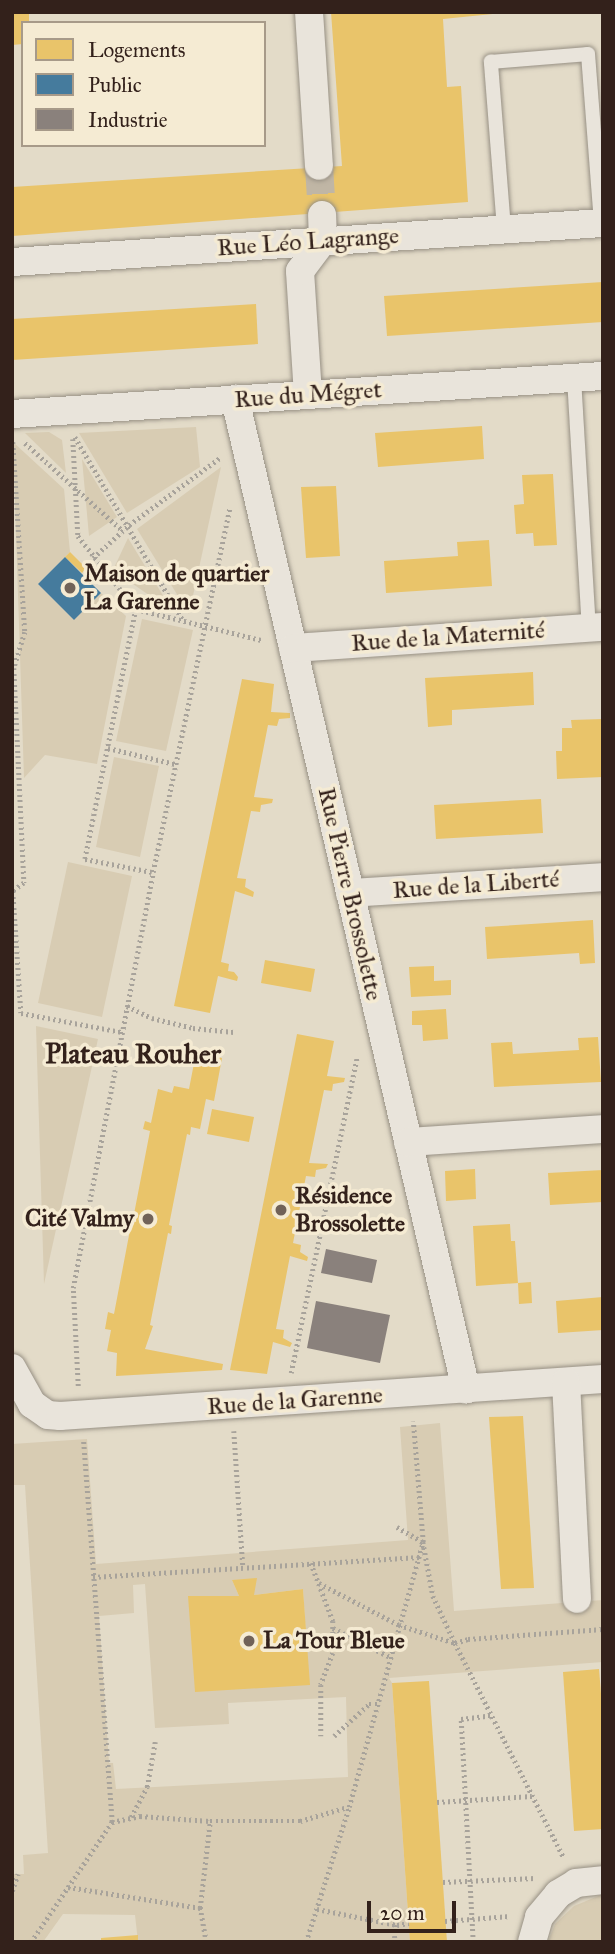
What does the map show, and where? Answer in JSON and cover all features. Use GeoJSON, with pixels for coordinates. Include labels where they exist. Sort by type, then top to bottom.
{"type":"FeatureCollection","features":[{"type":"Feature","properties":{"kind":"street"},"geometry":{"type":"LineString","coordinates":[[309,12],[319,166]]}},
{"type":"Feature","properties":{"kind":"street","name":"Rue Léo Lagrange"},"geometry":{"type":"LineString","coordinates":[[12,262],[322,228],[504,229],[602,223]]}},
{"type":"Feature","properties":{"kind":"street"},"geometry":{"type":"LineString","coordinates":[[308,395],[300,271],[322,228]]}},
{"type":"Feature","properties":{"kind":"street","name":"Rue du Mégret"},"geometry":{"type":"LineString","coordinates":[[12,414],[603,376]]}},
{"type":"Feature","properties":{"kind":"street","name":"Rue Pierre Brossolette"},"geometry":{"type":"LineString","coordinates":[[235,399],[466,1389]]}},
{"type":"Feature","properties":{"kind":"street","name":"Rue de la Maternité"},"geometry":{"type":"LineString","coordinates":[[293,648],[596,627]]}},
{"type":"Feature","properties":{"kind":"street","name":"Rue de la Liberté"},"geometry":{"type":"LineString","coordinates":[[350,893],[603,877]]}},
{"type":"Feature","properties":{"kind":"street"},"geometry":{"type":"LineString","coordinates":[[408,1142],[603,1129]]}},
{"type":"Feature","properties":{"kind":"street","name":"Rue de la Garenne"},"geometry":{"type":"LineString","coordinates":[[12,1368],[32,1404],[48,1415],[603,1380]]}},
{"type":"Feature","properties":{"kind":"street"},"geometry":{"type":"LineString","coordinates":[[566,1382],[577,1599]]}},
{"type":"Feature","properties":{"kind":"street"},"geometry":{"type":"LineString","coordinates":[[535,1932],[547,1905],[590,1882]]}},
{"type":"Feature","properties":{"kind":"lane"},"geometry":{"type":"LineString","coordinates":[[504,229],[491,62],[588,54],[602,223]]}},
{"type":"Feature","properties":{"kind":"lane"},"geometry":{"type":"LineString","coordinates":[[573,377],[596,627]]}},
{"type":"Feature","properties":{"kind":"path"},"geometry":{"type":"LineString","coordinates":[[122,1032],[21,1013],[12,891],[24,883],[14,668],[25,632],[13,432],[123,531]]}},
{"type":"Feature","properties":{"kind":"path"},"geometry":{"type":"LineString","coordinates":[[183,621],[129,525],[73,434],[78,536],[136,609],[183,621],[293,648]]}},
{"type":"Feature","properties":{"kind":"path"},"geometry":{"type":"LineString","coordinates":[[93,558],[129,525],[244,439]]}},
{"type":"Feature","properties":{"kind":"path"},"geometry":{"type":"LineString","coordinates":[[31,1942],[112,1822],[73,1288],[152,872],[230,506]]}},
{"type":"Feature","properties":{"kind":"path"},"geometry":{"type":"LineString","coordinates":[[136,609],[85,859],[152,872]]}},
{"type":"Feature","properties":{"kind":"path"},"geometry":{"type":"LineString","coordinates":[[108,748],[175,764]]}},
{"type":"Feature","properties":{"kind":"path"},"geometry":{"type":"LineString","coordinates":[[127,1006],[152,1018],[192,1028],[234,1032]]}},
{"type":"Feature","properties":{"kind":"path"},"geometry":{"type":"LineString","coordinates":[[285,1401],[359,1045],[364,1039],[383,1035]]}},
{"type":"Feature","properties":{"kind":"path"},"geometry":{"type":"LineString","coordinates":[[411,1392],[424,1542],[433,1596],[532,1796],[590,1882]]}},
{"type":"Feature","properties":{"kind":"path"},"geometry":{"type":"LineString","coordinates":[[232,1405],[243,1567]]}},
{"type":"Feature","properties":{"kind":"path"},"geometry":{"type":"LineString","coordinates":[[397,1527],[424,1542]]}},
{"type":"Feature","properties":{"kind":"path"},"geometry":{"type":"LineString","coordinates":[[306,1942],[349,1807],[424,1542]]}},
{"type":"Feature","properties":{"kind":"path"},"geometry":{"type":"LineString","coordinates":[[93,1577],[419,1557]]}},
{"type":"Feature","properties":{"kind":"path"},"geometry":{"type":"LineString","coordinates":[[311,1563],[333,1628],[333,1653],[321,1685],[321,1736]]}},
{"type":"Feature","properties":{"kind":"path"},"geometry":{"type":"LineString","coordinates":[[319,1583],[399,1625],[455,1643],[468,1639],[603,1629]]}},
{"type":"Feature","properties":{"kind":"path"},"geometry":{"type":"LineString","coordinates":[[333,1628],[390,1657]]}},
{"type":"Feature","properties":{"kind":"path"},"geometry":{"type":"LineString","coordinates":[[334,1736],[369,1703],[377,1704]]}},
{"type":"Feature","properties":{"kind":"path"},"geometry":{"type":"LineString","coordinates":[[472,1942],[461,1719],[492,1715]]}},
{"type":"Feature","properties":{"kind":"path"},"geometry":{"type":"LineString","coordinates":[[131,1818],[148,1787],[155,1742]]}},
{"type":"Feature","properties":{"kind":"path"},"geometry":{"type":"LineString","coordinates":[[438,1802],[532,1796]]}},
{"type":"Feature","properties":{"kind":"path"},"geometry":{"type":"LineString","coordinates":[[112,1822],[140,1816],[210,1821],[300,1821],[349,1807]]}},
{"type":"Feature","properties":{"kind":"path"},"geometry":{"type":"LineString","coordinates":[[206,1942],[200,1908],[210,1821]]}},
{"type":"Feature","properties":{"kind":"path"},"geometry":{"type":"LineString","coordinates":[[12,1891],[18,1874]]}},
{"type":"Feature","properties":{"kind":"path"},"geometry":{"type":"LineString","coordinates":[[443,1882],[540,1878]]}},
{"type":"Feature","properties":{"kind":"path"},"geometry":{"type":"LineString","coordinates":[[68,1887],[200,1908]]}},
{"type":"Feature","properties":{"kind":"path"},"geometry":{"type":"LineString","coordinates":[[317,1909],[397,1925],[409,1923]]}},
{"type":"Feature","properties":{"kind":"path"},"geometry":{"type":"LineString","coordinates":[[445,1921],[516,1916],[535,1932]]}},
{"type":"Feature","properties":{"kind":"path"},"geometry":{"type":"LineString","coordinates":[[394,1942],[397,1925]]}},
{"type":"Feature","properties":{"kind":"shaded area"},"geometry":{"type":"Polygon","coordinates":[[[196,427],[200,467],[127,513],[79,433],[196,427]]]}},
{"type":"Feature","properties":{"kind":"shaded area"},"geometry":{"type":"Polygon","coordinates":[[[49,432],[62,440],[66,473],[25,433],[49,432]]]}},
{"type":"Feature","properties":{"kind":"shaded area"},"geometry":{"type":"Polygon","coordinates":[[[13,442],[64,489],[70,552],[38,584],[74,620],[101,593],[126,616],[97,764],[45,755],[24,778],[13,442]]]}},
{"type":"Feature","properties":{"kind":"shaded area"},"geometry":{"type":"Polygon","coordinates":[[[82,459],[117,517],[89,536],[82,459]]]}},
{"type":"Feature","properties":{"kind":"shaded area"},"geometry":{"type":"Polygon","coordinates":[[[221,467],[189,614],[137,529],[221,467]]]}},
{"type":"Feature","properties":{"kind":"shaded area"},"geometry":{"type":"Polygon","coordinates":[[[128,538],[173,612],[113,570],[128,538]]]}},
{"type":"Feature","properties":{"kind":"shaded area"},"geometry":{"type":"Polygon","coordinates":[[[142,619],[193,630],[166,751],[116,741],[142,619]]]}},
{"type":"Feature","properties":{"kind":"shaded area"},"geometry":{"type":"Polygon","coordinates":[[[114,757],[159,766],[140,857],[96,847],[114,757]]]}},
{"type":"Feature","properties":{"kind":"shaded area"},"geometry":{"type":"Polygon","coordinates":[[[68,862],[132,876],[102,1017],[38,1003],[68,862]]]}},
{"type":"Feature","properties":{"kind":"shaded area"},"geometry":{"type":"Polygon","coordinates":[[[36,1026],[98,1039],[44,1284],[36,1026]]]}},
{"type":"Feature","properties":{"kind":"shaded area"},"geometry":{"type":"Polygon","coordinates":[[[440,1423],[454,1611],[603,1600],[603,1662],[389,1678],[392,1683],[410,1942],[138,1942],[135,1915],[63,1914],[43,1942],[12,1942],[12,1874],[24,1874],[23,1855],[48,1853],[25,1485],[12,1485],[12,1444],[87,1439],[96,1564],[408,1540],[400,1427],[440,1423]],[[232,1580],[239,1596],[189,1596],[309,1685],[303,1589],[254,1595],[232,1580]],[[145,1584],[133,1585],[134,1613],[99,1616],[109,1763],[113,1763],[116,1789],[348,1777],[346,1697],[228,1703],[229,1724],[155,1728],[145,1584]]]}},
{"type":"Feature","properties":{"kind":"shaded area"},"geometry":{"type":"Polygon","coordinates":[[[603,1894],[603,1942],[548,1942],[555,1924],[574,1906],[603,1894]]]}},
{"type":"Feature","properties":{"kind":"building: Logements"},"geometry":{"type":"Polygon","coordinates":[[[12,12],[29,12],[29,21],[21,21],[21,44],[12,45],[12,12]]]}},
{"type":"Feature","properties":{"kind":"building: Logements"},"geometry":{"type":"Polygon","coordinates":[[[331,12],[512,12],[443,19],[447,87],[461,86],[468,202],[12,236],[12,187],[342,166],[331,12]]]}},
{"type":"Feature","properties":{"kind":"building: Logements"},"geometry":{"type":"Polygon","coordinates":[[[603,282],[603,322],[387,336],[384,296],[603,282]]]}},
{"type":"Feature","properties":{"kind":"building: Logements"},"geometry":{"type":"Polygon","coordinates":[[[256,304],[258,344],[12,360],[12,319],[256,304]]]}},
{"type":"Feature","properties":{"kind":"building: Logements"},"geometry":{"type":"Polygon","coordinates":[[[482,426],[484,459],[378,467],[375,433],[482,426]]]}},
{"type":"Feature","properties":{"kind":"building: Logements"},"geometry":{"type":"Polygon","coordinates":[[[553,474],[557,545],[534,546],[533,533],[516,534],[514,505],[524,504],[522,475],[553,474]]]}},
{"type":"Feature","properties":{"kind":"building: Logements"},"geometry":{"type":"Polygon","coordinates":[[[336,486],[340,556],[306,558],[301,487],[336,486]]]}},
{"type":"Feature","properties":{"kind":"building: Logements"},"geometry":{"type":"Polygon","coordinates":[[[489,540],[492,586],[386,593],[384,561],[458,556],[457,542],[489,540]]]}},
{"type":"Feature","properties":{"kind":"building: Logements"},"geometry":{"type":"Polygon","coordinates":[[[70,552],[86,568],[82,573],[65,557],[70,552]]]}},
{"type":"Feature","properties":{"kind":"building: Logements"},"geometry":{"type":"Polygon","coordinates":[[[533,672],[534,705],[452,710],[452,725],[428,727],[425,678],[533,672]]]}},
{"type":"Feature","properties":{"kind":"building: Logements"},"geometry":{"type":"Polygon","coordinates":[[[242,679],[274,684],[271,712],[290,713],[290,718],[279,719],[277,726],[268,725],[254,797],[273,799],[272,803],[261,805],[260,812],[251,811],[237,878],[246,879],[245,887],[254,892],[253,897],[235,891],[221,962],[229,964],[228,971],[234,972],[238,977],[237,981],[218,976],[210,1013],[174,1006],[242,679]]]}},
{"type":"Feature","properties":{"kind":"building: Logements"},"geometry":{"type":"Polygon","coordinates":[[[603,719],[603,777],[557,779],[556,751],[562,751],[562,728],[572,728],[571,720],[603,719]]]}},
{"type":"Feature","properties":{"kind":"building: Logements"},"geometry":{"type":"Polygon","coordinates":[[[541,799],[543,833],[436,839],[434,805],[541,799]]]}},
{"type":"Feature","properties":{"kind":"building: Logements"},"geometry":{"type":"Polygon","coordinates":[[[593,920],[595,963],[580,964],[579,953],[487,959],[485,927],[593,920]]]}},
{"type":"Feature","properties":{"kind":"building: Logements"},"geometry":{"type":"Polygon","coordinates":[[[265,960],[315,969],[311,992],[261,983],[265,960]]]}},
{"type":"Feature","properties":{"kind":"building: Logements"},"geometry":{"type":"Polygon","coordinates":[[[434,966],[434,981],[451,980],[451,995],[411,997],[409,967],[434,966]]]}},
{"type":"Feature","properties":{"kind":"building: Logements"},"geometry":{"type":"Polygon","coordinates":[[[446,1009],[448,1039],[423,1041],[422,1025],[412,1025],[412,1011],[446,1009]]]}},
{"type":"Feature","properties":{"kind":"building: Logements","name":"Résidence Brossolette"},"geometry":{"type":"Polygon","coordinates":[[[297,1034],[334,1041],[327,1076],[345,1078],[344,1082],[333,1084],[332,1091],[324,1090],[309,1163],[328,1164],[326,1168],[316,1170],[315,1177],[306,1176],[293,1243],[301,1245],[300,1252],[308,1257],[307,1261],[290,1256],[276,1329],[284,1330],[283,1338],[292,1343],[290,1347],[273,1342],[267,1374],[230,1370],[297,1034]]]}},
{"type":"Feature","properties":{"kind":"building: Logements"},"geometry":{"type":"Polygon","coordinates":[[[598,1037],[601,1082],[494,1087],[491,1043],[512,1042],[513,1054],[579,1050],[578,1038],[598,1037]]]}},
{"type":"Feature","properties":{"kind":"building: Logements","name":"Cité Valmy"},"geometry":{"type":"Polygon","coordinates":[[[196,1053],[222,1058],[214,1101],[206,1099],[200,1129],[191,1127],[190,1135],[187,1134],[169,1225],[172,1226],[171,1234],[168,1233],[150,1325],[153,1326],[145,1349],[223,1364],[222,1370],[116,1376],[117,1353],[107,1351],[111,1330],[105,1329],[108,1312],[114,1314],[130,1230],[124,1229],[127,1213],[134,1214],[150,1131],[143,1129],[145,1121],[151,1123],[158,1089],[172,1093],[174,1086],[189,1089],[196,1053]]]}},
{"type":"Feature","properties":{"kind":"building: Logements"},"geometry":{"type":"Polygon","coordinates":[[[212,1109],[254,1117],[249,1142],[207,1134],[212,1109]]]}},
{"type":"Feature","properties":{"kind":"building: Logements"},"geometry":{"type":"Polygon","coordinates":[[[475,1169],[476,1199],[446,1201],[445,1171],[475,1169]]]}},
{"type":"Feature","properties":{"kind":"building: Logements"},"geometry":{"type":"Polygon","coordinates":[[[603,1170],[603,1202],[550,1205],[548,1173],[603,1170]]]}},
{"type":"Feature","properties":{"kind":"building: Logements"},"geometry":{"type":"Polygon","coordinates":[[[510,1224],[511,1241],[515,1241],[518,1283],[476,1286],[473,1226],[510,1224]]]}},
{"type":"Feature","properties":{"kind":"building: Logements"},"geometry":{"type":"Polygon","coordinates":[[[531,1282],[532,1303],[519,1304],[518,1283],[531,1282]]]}},
{"type":"Feature","properties":{"kind":"building: Logements"},"geometry":{"type":"Polygon","coordinates":[[[603,1297],[603,1330],[558,1333],[556,1301],[603,1297]]]}},
{"type":"Feature","properties":{"kind":"building: Logements"},"geometry":{"type":"Polygon","coordinates":[[[523,1416],[534,1588],[501,1589],[489,1417],[523,1416]]]}},
{"type":"Feature","properties":{"kind":"building: Logements","name":"La Tour Bleue"},"geometry":{"type":"Polygon","coordinates":[[[257,1578],[254,1595],[303,1589],[310,1685],[195,1692],[188,1596],[239,1596],[232,1580],[257,1578]]]}},
{"type":"Feature","properties":{"kind":"building: Logements"},"geometry":{"type":"Polygon","coordinates":[[[599,1669],[603,1718],[603,1829],[574,1831],[563,1672],[599,1669]]]}},
{"type":"Feature","properties":{"kind":"building: Logements"},"geometry":{"type":"Polygon","coordinates":[[[429,1681],[447,1942],[410,1942],[392,1683],[429,1681]]]}},
{"type":"Feature","properties":{"kind":"building: Logements"},"geometry":{"type":"Polygon","coordinates":[[[138,1935],[138,1942],[101,1942],[101,1938],[138,1935]]]}},
{"type":"Feature","properties":{"kind":"building: Public","name":"Maison de quartier La Garenne"},"geometry":{"type":"Polygon","coordinates":[[[65,557],[101,593],[74,620],[38,584],[65,557]]]}},
{"type":"Feature","properties":{"kind":"building: Industrie"},"geometry":{"type":"Polygon","coordinates":[[[326,1249],[377,1260],[372,1283],[321,1273],[326,1249]]]}},
{"type":"Feature","properties":{"kind":"building: Industrie"},"geometry":{"type":"Polygon","coordinates":[[[316,1301],[390,1315],[380,1363],[307,1348],[316,1301]]]}},
{"type":"Feature","properties":{"kind":"tunnel"},"geometry":{"type":"LineString","coordinates":[[319,166],[322,215]]}},
{"type":"Feature","properties":{"kind":"place","name":"Maison de quartier La Garenne"},"geometry":{"type":"Point","coordinates":[70,588]}},
{"type":"Feature","properties":{"kind":"place","name":"Résidence Brossolette"},"geometry":{"type":"Point","coordinates":[281,1210]}},
{"type":"Feature","properties":{"kind":"place","name":"Cité Valmy"},"geometry":{"type":"Point","coordinates":[148,1219]}},
{"type":"Feature","properties":{"kind":"place","name":"La Tour Bleue"},"geometry":{"type":"Point","coordinates":[249,1641]}},
{"type":"Feature","properties":{"kind":"district","name":"Plateau Rouher"},"geometry":{"type":"Point","coordinates":[133,1054]}}]}
